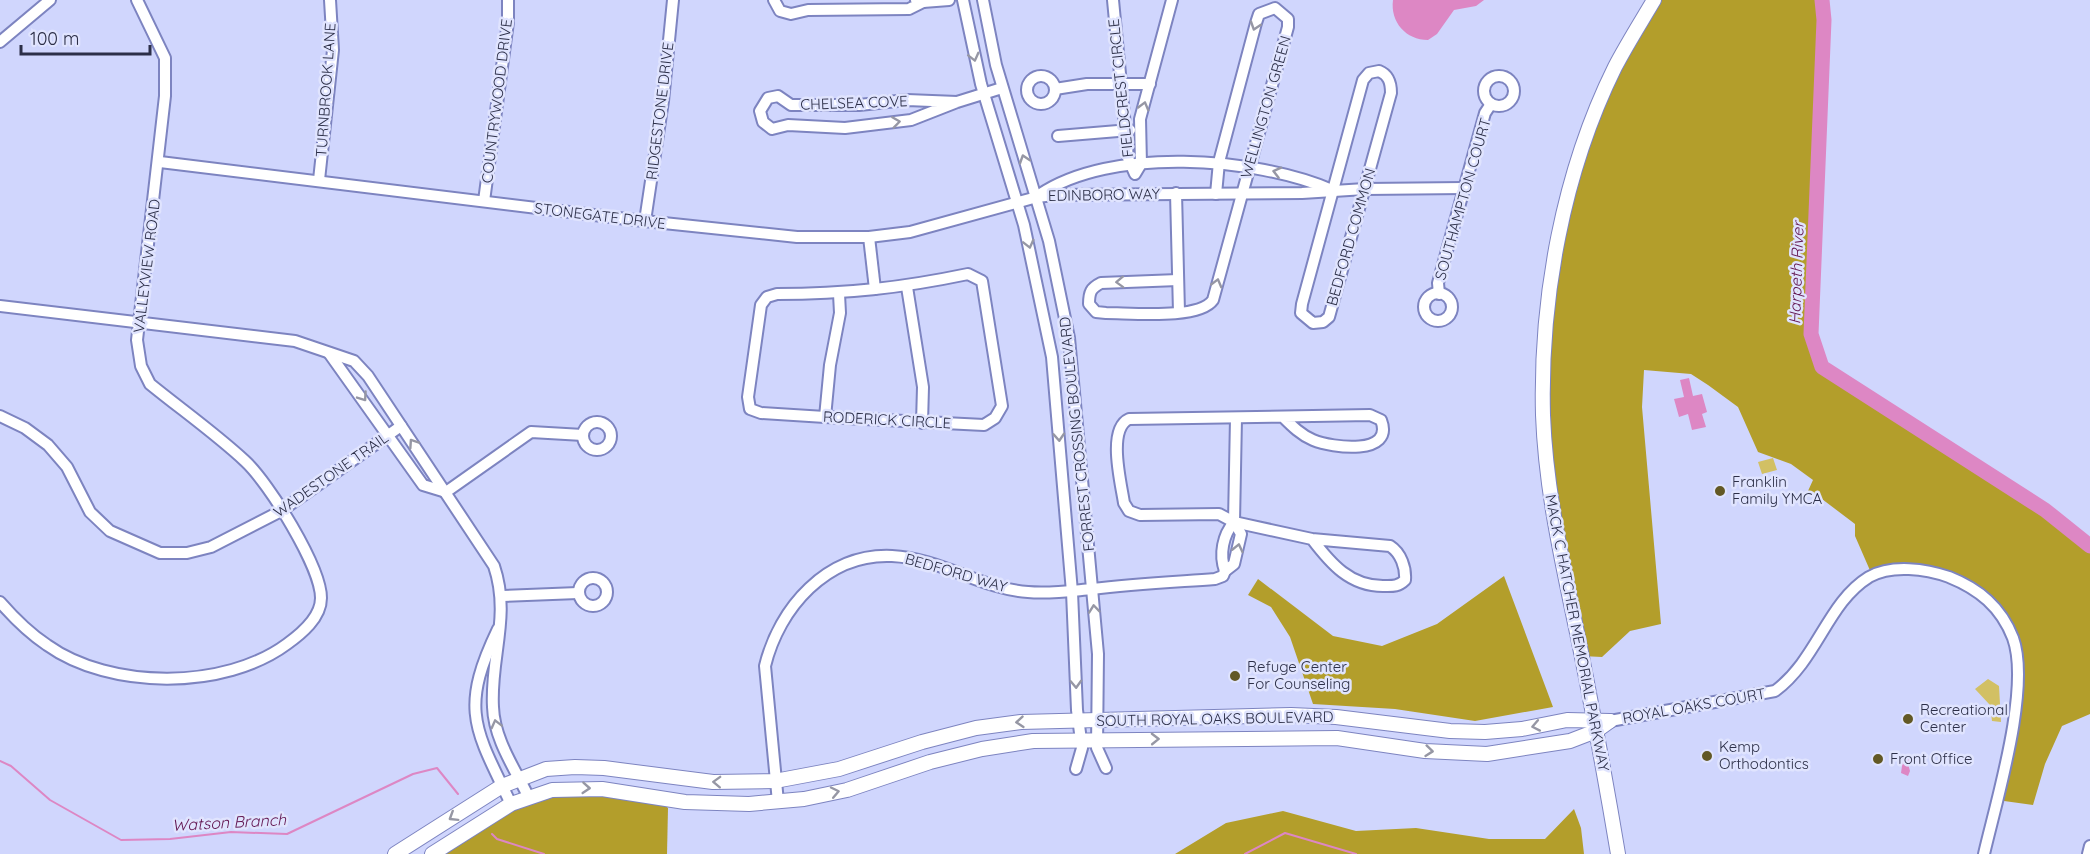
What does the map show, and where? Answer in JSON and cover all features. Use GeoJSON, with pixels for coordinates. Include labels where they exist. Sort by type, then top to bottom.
{"type":"FeatureCollection","features":[{"type":"Feature","properties":{"kind":"main road","name":"MACK C HATCHER MEMORIAL PARKWAY"},"geometry":{"type":"LineString","coordinates":[[1618,854],[1552,508],[1543,416],[1546,331],[1557,248],[1577,167],[1615,67],[1654,0]]}},
{"type":"Feature","properties":{"kind":"main road","name":"SOUTH ROYAL OAKS BOULEVARD"},"geometry":{"type":"LineString","coordinates":[[395,854],[502,786],[546,769],[575,766],[713,782],[775,781],[839,769],[922,742],[976,728],[1021,722],[1302,716],[1336,717],[1450,731],[1485,732],[1522,729],[1567,720],[1595,725]]}},
{"type":"Feature","properties":{"kind":"main road","name":"SOUTH ROYAL OAKS BOULEVARD"},"geometry":{"type":"LineString","coordinates":[[432,854],[511,804],[528,796],[576,788],[713,804],[778,802],[847,790],[930,762],[981,749],[1033,741],[1337,738],[1425,751],[1487,754],[1570,741],[1595,725],[1610,721]]}},
{"type":"Feature","properties":{"kind":"street"},"geometry":{"type":"LineString","coordinates":[[0,42],[50,0]]}},
{"type":"Feature","properties":{"kind":"street","name":"VALLEYVIEW ROAD"},"geometry":{"type":"LineString","coordinates":[[0,602],[48,646],[86,665],[126,675],[196,678],[232,670],[275,653],[310,625],[321,602],[320,585],[305,549],[247,463],[150,384],[141,366],[137,340],[160,162],[165,96],[165,58],[137,0]]}},
{"type":"Feature","properties":{"kind":"street","name":"TURNBROOK LANE"},"geometry":{"type":"LineString","coordinates":[[319,180],[333,50],[330,0]]}},
{"type":"Feature","properties":{"kind":"street","name":"COUNTRYWOOD DRIVE"},"geometry":{"type":"LineString","coordinates":[[484,201],[508,22],[508,0]]}},
{"type":"Feature","properties":{"kind":"street","name":"RIDGESTONE DRIVE"},"geometry":{"type":"LineString","coordinates":[[645,221],[663,101],[673,0]]}},
{"type":"Feature","properties":{"kind":"street"},"geometry":{"type":"LineString","coordinates":[[774,0],[776,7],[785,13],[808,5],[909,9],[919,1],[949,0]]}},
{"type":"Feature","properties":{"kind":"street","name":"FORREST CROSSING BOULEVARD"},"geometry":{"type":"LineString","coordinates":[[963,0],[984,94],[1018,203],[1036,273],[1052,357],[1072,592],[1078,721],[1082,748],[1076,769]]}},
{"type":"Feature","properties":{"kind":"street","name":"FORREST CROSSING BOULEVARD"},"geometry":{"type":"LineString","coordinates":[[983,0],[1002,88],[1037,197],[1059,281],[1070,338],[1098,654],[1096,748],[1106,768]]}},
{"type":"Feature","properties":{"kind":"street","name":"FIELDCREST CIRCLE"},"geometry":{"type":"LineString","coordinates":[[1113,0],[1125,130],[1135,168]]}},
{"type":"Feature","properties":{"kind":"street","name":"FIELDCREST CIRCLE"},"geometry":{"type":"LineString","coordinates":[[1136,194],[1135,168],[1139,129],[1172,0]]}},
{"type":"Feature","properties":{"kind":"street","name":"WELLINGTON GREEN"},"geometry":{"type":"LineString","coordinates":[[1178,280],[1101,283],[1093,287],[1089,294],[1089,304],[1096,312],[1179,312],[1199,311],[1208,307],[1213,300],[1288,27],[1288,19],[1275,8],[1259,14],[1256,23],[1219,162],[1216,194]]}},
{"type":"Feature","properties":{"kind":"street","name":"BEDFORD COMMON"},"geometry":{"type":"LineString","coordinates":[[1378,71],[1385,74],[1389,80],[1391,93],[1329,317],[1323,322],[1313,323],[1301,313],[1302,304],[1332,190],[1363,80],[1369,73],[1378,71]]}},
{"type":"Feature","properties":{"kind":"street"},"geometry":{"type":"LineString","coordinates":[[1055,89],[1087,84],[1149,84]]}},
{"type":"Feature","properties":{"kind":"street","name":"CHELSEA COVE"},"geometry":{"type":"LineString","coordinates":[[957,102],[907,100],[872,104],[791,105],[783,98],[773,96],[764,102],[760,111],[763,122],[772,129],[796,126],[845,128],[910,120],[1002,88]]}},
{"type":"Feature","properties":{"kind":"street"},"geometry":{"type":"LineString","coordinates":[[872,104],[874,125]]}},
{"type":"Feature","properties":{"kind":"street","name":"SOUTHAMPTON COURT"},"geometry":{"type":"LineString","coordinates":[[1439,294],[1438,283],[1485,113],[1491,104]]}},
{"type":"Feature","properties":{"kind":"street"},"geometry":{"type":"LineString","coordinates":[[796,105],[796,126]]}},
{"type":"Feature","properties":{"kind":"street"},"geometry":{"type":"LineString","coordinates":[[1058,136],[1139,129]]}},
{"type":"Feature","properties":{"kind":"street","name":"STONEGATE DRIVE"},"geometry":{"type":"LineString","coordinates":[[160,162],[645,221],[797,237],[869,237],[910,232],[1037,197]]}},
{"type":"Feature","properties":{"kind":"street","name":"EDINBORO WAY"},"geometry":{"type":"LineString","coordinates":[[1037,197],[1051,187],[1092,173],[1219,162],[1251,166],[1332,190]]}},
{"type":"Feature","properties":{"kind":"street","name":"EDINBORO WAY"},"geometry":{"type":"LineString","coordinates":[[1037,197],[1465,188]]}},
{"type":"Feature","properties":{"kind":"street"},"geometry":{"type":"LineString","coordinates":[[1176,193],[1179,312]]}},
{"type":"Feature","properties":{"kind":"street"},"geometry":{"type":"LineString","coordinates":[[869,237],[875,289]]}},
{"type":"Feature","properties":{"kind":"street","name":"RODERICK CIRCLE"},"geometry":{"type":"LineString","coordinates":[[968,274],[982,281],[1002,406],[995,418],[984,425],[922,423],[761,413],[750,409],[748,397],[763,301],[777,294],[839,294],[875,289],[907,286],[968,274]]}},
{"type":"Feature","properties":{"kind":"street"},"geometry":{"type":"LineString","coordinates":[[907,286],[923,387],[922,423]]}},
{"type":"Feature","properties":{"kind":"street"},"geometry":{"type":"LineString","coordinates":[[825,417],[830,364],[840,313],[839,294]]}},
{"type":"Feature","properties":{"kind":"street"},"geometry":{"type":"LineString","coordinates":[[0,306],[251,334],[295,341],[354,361],[369,376],[494,567],[502,596],[493,708],[495,725],[528,796]]}},
{"type":"Feature","properties":{"kind":"street"},"geometry":{"type":"LineString","coordinates":[[328,351],[423,485],[446,492]]}},
{"type":"Feature","properties":{"kind":"street"},"geometry":{"type":"LineString","coordinates":[[1282,417],[1312,440],[1333,447],[1374,444],[1382,438],[1384,431],[1381,420],[1370,415],[1129,419],[1121,425],[1116,438],[1124,504],[1129,511],[1140,515],[1219,514],[1234,522],[1312,539],[1390,546],[1399,556],[1405,580],[1396,586],[1359,584],[1328,560],[1312,539]]}},
{"type":"Feature","properties":{"kind":"street","name":"WADESTONE TRAIL"},"geometry":{"type":"LineString","coordinates":[[0,416],[25,428],[48,445],[67,467],[90,512],[110,531],[160,553],[187,553],[211,547],[281,511],[401,426]]}},
{"type":"Feature","properties":{"kind":"street","name":"BEDFORD WAY"},"geometry":{"type":"LineString","coordinates":[[778,802],[765,666],[770,645],[782,621],[797,599],[820,579],[856,561],[892,556],[1026,592],[1072,592],[1215,579],[1223,576],[1225,571],[1234,564],[1241,534],[1234,522],[1236,418]]}},
{"type":"Feature","properties":{"kind":"street"},"geometry":{"type":"LineString","coordinates":[[446,492],[531,432],[583,435]]}},
{"type":"Feature","properties":{"kind":"street","name":"ROYAL OAKS COURT"},"geometry":{"type":"LineString","coordinates":[[1610,721],[1775,691],[1804,665],[1849,591],[1872,575],[1896,569],[1921,570],[1945,576],[1968,585],[1988,599],[2004,619],[2015,651],[2016,686],[2012,733],[1984,854]]}},
{"type":"Feature","properties":{"kind":"street"},"geometry":{"type":"LineString","coordinates":[[502,596],[578,593]]}},
{"type":"Feature","properties":{"kind":"street"},"geometry":{"type":"LineString","coordinates":[[501,623],[487,651],[476,688],[474,709],[482,745],[511,804]]}},
{"type":"Feature","properties":{"kind":"street"},"geometry":{"type":"LineString","coordinates":[[2088,854],[2090,846]]}},
{"type":"Feature","properties":{"kind":"shaded area"},"geometry":{"type":"Polygon","coordinates":[[[1393,0],[1484,0],[1476,6],[1454,10],[1437,34],[1428,40],[1413,37],[1401,28],[1394,16],[1393,0]]]}},
{"type":"Feature","properties":{"kind":"shaded area"},"geometry":{"type":"Polygon","coordinates":[[[1654,0],[1822,0],[1824,20],[1811,334],[1822,367],[2045,510],[2090,546],[2090,714],[2062,726],[2045,764],[2033,805],[1997,800],[2012,733],[2013,641],[1988,599],[1921,570],[1872,575],[1855,536],[1855,524],[1808,491],[1813,480],[1791,464],[1758,452],[1738,407],[1691,374],[1644,370],[1642,407],[1661,624],[1630,631],[1602,657],[1582,656],[1543,416],[1557,248],[1595,116],[1654,0]]]}},
{"type":"Feature","properties":{"kind":"shaded area"},"geometry":{"type":"Polygon","coordinates":[[[1689,378],[1693,396],[1702,394],[1707,412],[1702,414],[1706,427],[1692,430],[1688,414],[1679,417],[1674,399],[1684,397],[1680,380],[1689,378]]]}},
{"type":"Feature","properties":{"kind":"shaded area"},"geometry":{"type":"Polygon","coordinates":[[[1773,458],[1777,470],[1762,474],[1758,462],[1773,458]]]}},
{"type":"Feature","properties":{"kind":"shaded area"},"geometry":{"type":"Polygon","coordinates":[[[1504,576],[1553,707],[1475,721],[1395,709],[1313,704],[1290,637],[1271,607],[1248,595],[1258,579],[1333,636],[1382,646],[1437,624],[1504,576]]]}},
{"type":"Feature","properties":{"kind":"shaded area"},"geometry":{"type":"Polygon","coordinates":[[[1988,679],[1999,686],[2001,722],[1992,721],[1990,705],[1975,689],[1988,679]]]}},
{"type":"Feature","properties":{"kind":"shaded area"},"geometry":{"type":"Polygon","coordinates":[[[1899,756],[1912,756],[1908,764],[1910,771],[1908,776],[1901,773],[1902,766],[1896,760],[1899,756]]]}},
{"type":"Feature","properties":{"kind":"shaded area"},"geometry":{"type":"Polygon","coordinates":[[[552,790],[655,797],[668,808],[667,854],[432,854],[511,804],[552,790]]]}},
{"type":"Feature","properties":{"kind":"shaded area"},"geometry":{"type":"Polygon","coordinates":[[[1574,809],[1581,828],[1584,854],[1175,854],[1226,823],[1283,811],[1356,831],[1416,828],[1489,839],[1545,839],[1574,809]]]}},
{"type":"Feature","properties":{"kind":"waterway","name":"Harpeth River"},"geometry":{"type":"LineString","coordinates":[[1822,0],[1824,20],[1811,334],[1822,367],[2045,510],[2090,546]]}},
{"type":"Feature","properties":{"kind":"waterway","name":"Watson Branch"},"geometry":{"type":"LineString","coordinates":[[0,761],[11,766],[50,800],[121,840],[170,839],[231,832],[287,834],[413,774],[437,768],[458,794]]}},
{"type":"Feature","properties":{"kind":"waterway","name":"Watson Branch"},"geometry":{"type":"LineString","coordinates":[[1245,854],[1285,833],[1356,854]]}},
{"type":"Feature","properties":{"kind":"waterway","name":"Watson Branch"},"geometry":{"type":"LineString","coordinates":[[492,834],[497,839],[544,854]]}},
{"type":"Feature","properties":{"kind":"place","name":"Franklin Family YMCA"},"geometry":{"type":"Point","coordinates":[1720,491]}},
{"type":"Feature","properties":{"kind":"place","name":"Refuge Center For Counseling"},"geometry":{"type":"Point","coordinates":[1235,676]}},
{"type":"Feature","properties":{"kind":"place","name":"Recreational Center"},"geometry":{"type":"Point","coordinates":[1908,719]}},
{"type":"Feature","properties":{"kind":"place","name":"Kemp Orthodontics"},"geometry":{"type":"Point","coordinates":[1707,756]}},
{"type":"Feature","properties":{"kind":"place","name":"Front Office"},"geometry":{"type":"Point","coordinates":[1878,759]}}]}
